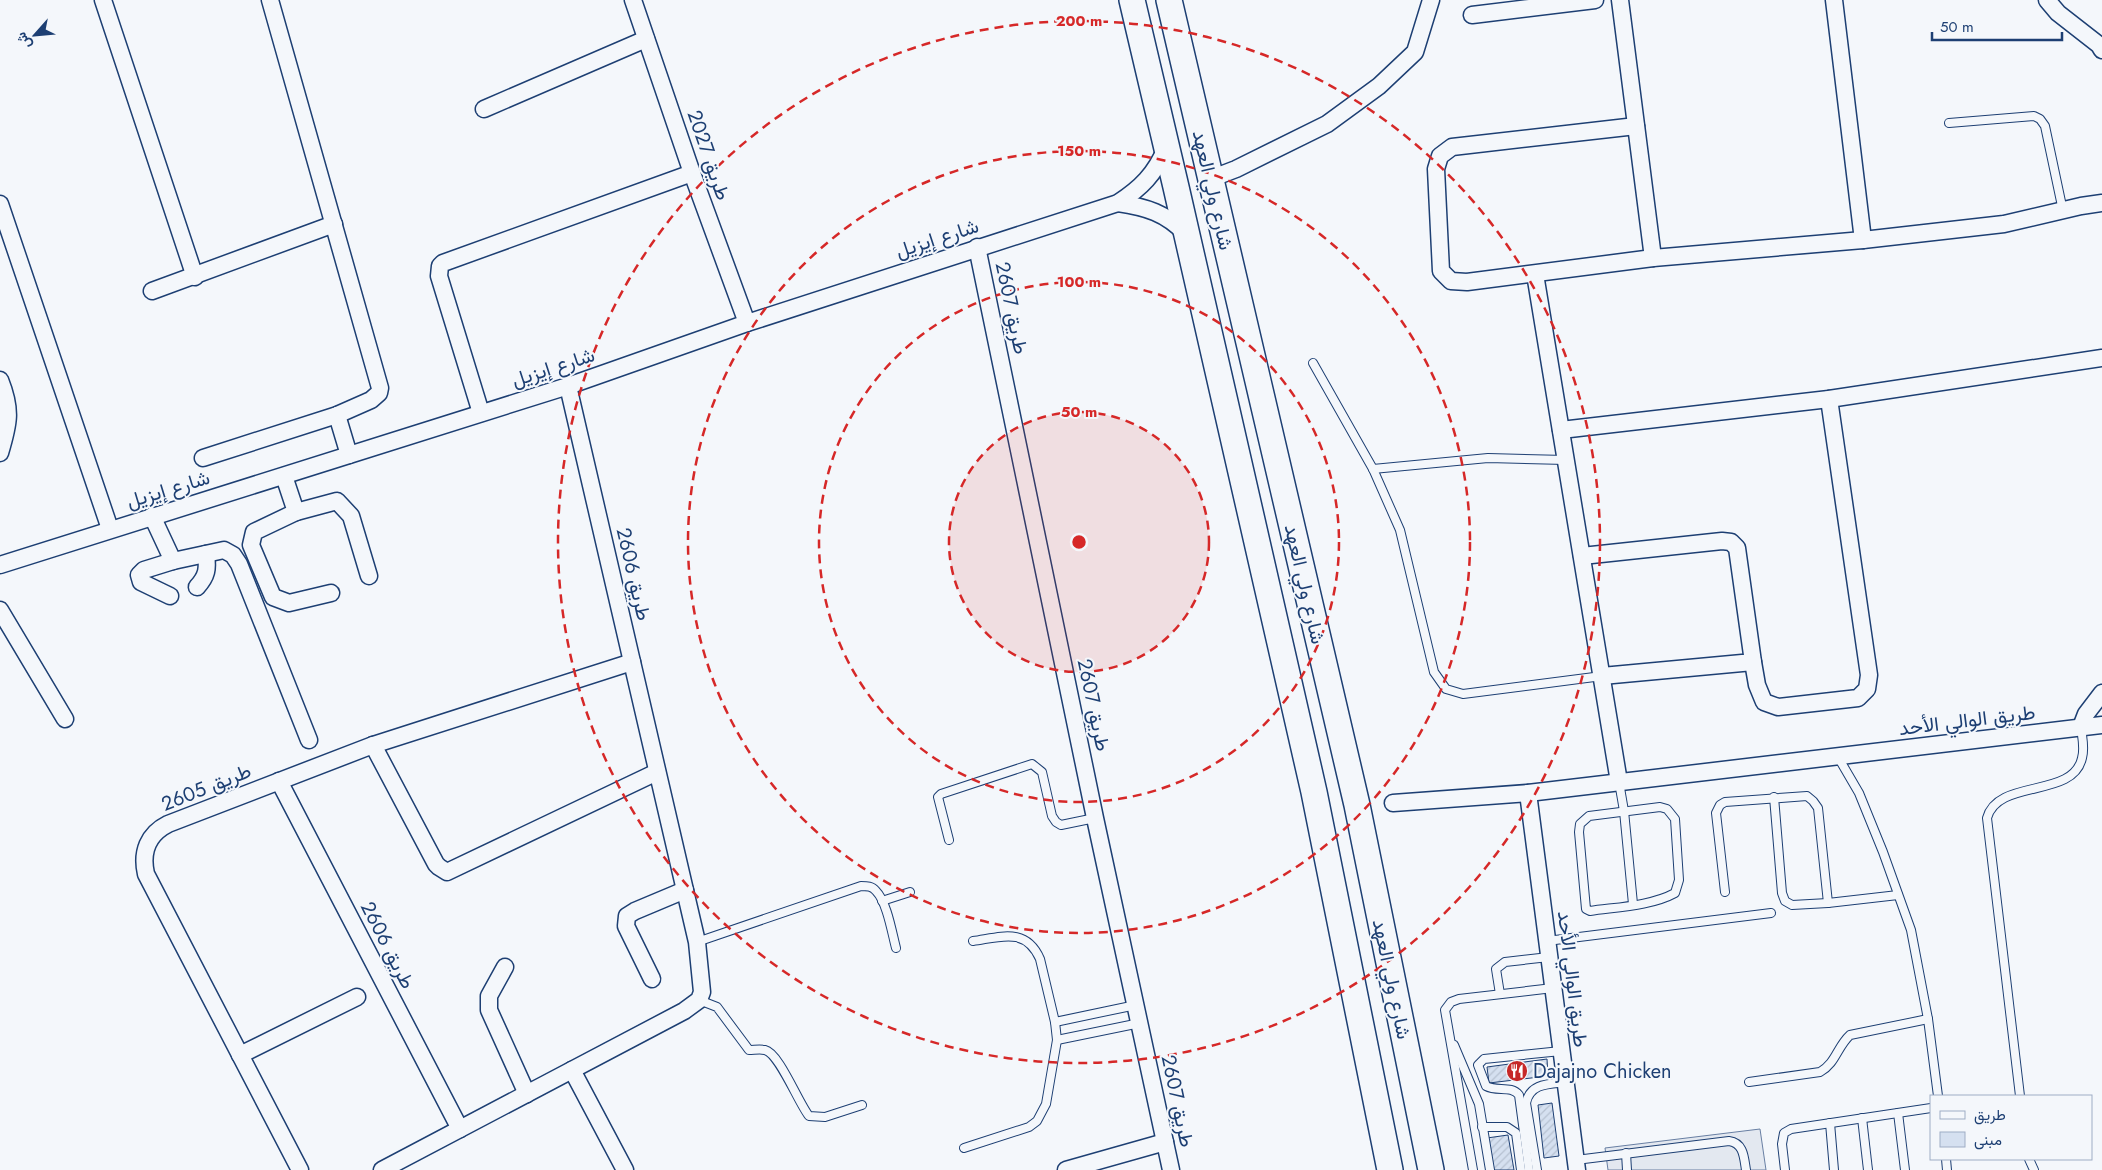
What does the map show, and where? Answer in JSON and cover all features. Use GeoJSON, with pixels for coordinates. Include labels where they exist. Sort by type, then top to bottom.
{"type":"FeatureCollection","features":[{"type":"Feature","properties":{"kind":"main road","name":"شارع ولي العهد"},"geometry":{"type":"LineString","coordinates":[[1132,0],[1314,792],[1390,1170]]}},
{"type":"Feature","properties":{"kind":"main road","name":"شارع ولي العهد"},"geometry":{"type":"LineString","coordinates":[[1169,0],[1357,805],[1432,1170]]}},
{"type":"Feature","properties":{"kind":"main road"},"geometry":{"type":"LineString","coordinates":[[1176,187],[1210,179]]}},
{"type":"Feature","properties":{"kind":"main road"},"geometry":{"type":"LineString","coordinates":[[1367,1051],[1385,1088],[1403,1170]]}},
{"type":"Feature","properties":{"kind":"street"},"geometry":{"type":"LineString","coordinates":[[104,0],[195,277]]}},
{"type":"Feature","properties":{"kind":"street"},"geometry":{"type":"LineString","coordinates":[[204,458],[337,415],[371,400],[379,393],[380,388],[270,0]]}},
{"type":"Feature","properties":{"kind":"street","name":"طريق 2027"},"geometry":{"type":"LineString","coordinates":[[633,0],[692,173],[748,323]]}},
{"type":"Feature","properties":{"kind":"street"},"geometry":{"type":"LineString","coordinates":[[1210,179],[1236,170],[1327,124],[1379,86],[1415,52],[1432,0]]}},
{"type":"Feature","properties":{"kind":"street"},"geometry":{"type":"LineString","coordinates":[[1472,15],[1595,0]]}},
{"type":"Feature","properties":{"kind":"street"},"geometry":{"type":"LineString","coordinates":[[1620,0],[1653,258]]}},
{"type":"Feature","properties":{"kind":"street"},"geometry":{"type":"LineString","coordinates":[[1834,0],[1863,240]]}},
{"type":"Feature","properties":{"kind":"street"},"geometry":{"type":"LineString","coordinates":[[2047,0],[2058,13],[2099,45],[2102,50]]}},
{"type":"Feature","properties":{"kind":"street"},"geometry":{"type":"LineString","coordinates":[[484,109],[646,39]]}},
{"type":"Feature","properties":{"kind":"street"},"geometry":{"type":"LineString","coordinates":[[1636,126],[1452,147],[1440,156],[1436,169],[1441,271],[1451,281],[1467,282],[1653,258],[1863,240],[2004,224],[2102,203]]}},
{"type":"Feature","properties":{"kind":"street","name":"شارع إيزيل"},"geometry":{"type":"LineString","coordinates":[[0,565],[568,386],[748,323],[977,247],[1118,203],[1135,192],[1150,177],[1166,148]]}},
{"type":"Feature","properties":{"kind":"street"},"geometry":{"type":"LineString","coordinates":[[481,413],[439,276],[440,266],[443,262],[692,173]]}},
{"type":"Feature","properties":{"kind":"street","name":"شارع إيزيل"},"geometry":{"type":"LineString","coordinates":[[1118,203],[1144,207],[1160,213],[1186,234]]}},
{"type":"Feature","properties":{"kind":"street"},"geometry":{"type":"LineString","coordinates":[[0,204],[110,529]]}},
{"type":"Feature","properties":{"kind":"street"},"geometry":{"type":"LineString","coordinates":[[152,291],[195,277],[334,224]]}},
{"type":"Feature","properties":{"kind":"street","name":"طريق 2607"},"geometry":{"type":"LineString","coordinates":[[977,247],[1095,818],[1171,1170]]}},
{"type":"Feature","properties":{"kind":"street"},"geometry":{"type":"LineString","coordinates":[[1535,274],[1619,782]]}},
{"type":"Feature","properties":{"kind":"street"},"geometry":{"type":"LineString","coordinates":[[1561,430],[1829,399],[2102,358]]}},
{"type":"Feature","properties":{"kind":"street"},"geometry":{"type":"LineString","coordinates":[[0,380],[9,410],[8,425],[0,453]]}},
{"type":"Feature","properties":{"kind":"street","name":"طريق 2606"},"geometry":{"type":"LineString","coordinates":[[568,386],[697,942],[702,992],[699,1000]]}},
{"type":"Feature","properties":{"kind":"street"},"geometry":{"type":"LineString","coordinates":[[1582,556],[1722,541],[1732,542],[1738,548],[1753,662],[1757,685],[1764,702],[1778,707],[1858,698],[1868,689],[1869,675],[1829,399]]}},
{"type":"Feature","properties":{"kind":"street"},"geometry":{"type":"LineString","coordinates":[[337,415],[349,456]]}},
{"type":"Feature","properties":{"kind":"street"},"geometry":{"type":"LineString","coordinates":[[284,476],[296,512]]}},
{"type":"Feature","properties":{"kind":"street"},"geometry":{"type":"LineString","coordinates":[[331,593],[289,603],[273,597],[251,545],[254,532],[296,512],[337,501],[351,516],[369,576]]}},
{"type":"Feature","properties":{"kind":"street"},"geometry":{"type":"LineString","coordinates":[[152,516],[173,560]]}},
{"type":"Feature","properties":{"kind":"street"},"geometry":{"type":"LineString","coordinates":[[170,596],[141,582],[139,575],[144,570],[173,560],[224,550],[233,555],[308,740]]}},
{"type":"Feature","properties":{"kind":"street"},"geometry":{"type":"LineString","coordinates":[[197,587],[205,578],[208,570],[206,554]]}},
{"type":"Feature","properties":{"kind":"street"},"geometry":{"type":"LineString","coordinates":[[0,610],[65,719]]}},
{"type":"Feature","properties":{"kind":"street","name":"طريق 2605"},"geometry":{"type":"LineString","coordinates":[[300,1170],[146,874],[144,857],[148,840],[160,828],[373,745],[632,662]]}},
{"type":"Feature","properties":{"kind":"street"},"geometry":{"type":"LineString","coordinates":[[1602,676],[1753,662]]}},
{"type":"Feature","properties":{"kind":"street"},"geometry":{"type":"LineString","coordinates":[[2081,727],[2091,706],[2102,693]]}},
{"type":"Feature","properties":{"kind":"street","name":"طريق الوالي الأحد"},"geometry":{"type":"LineString","coordinates":[[1393,803],[1528,793],[2102,725]]}},
{"type":"Feature","properties":{"kind":"street"},"geometry":{"type":"LineString","coordinates":[[373,745],[436,864],[447,872],[657,772]]}},
{"type":"Feature","properties":{"kind":"street","name":"طريق 2606"},"geometry":{"type":"LineString","coordinates":[[279,781],[460,1129]]}},
{"type":"Feature","properties":{"kind":"street","name":"طريق الوالي الأحد"},"geometry":{"type":"LineString","coordinates":[[1528,793],[1576,1165]]}},
{"type":"Feature","properties":{"kind":"street"},"geometry":{"type":"LineString","coordinates":[[652,979],[626,926],[627,916],[685,890]]}},
{"type":"Feature","properties":{"kind":"street"},"geometry":{"type":"LineString","coordinates":[[505,967],[489,996],[489,1010],[527,1094]]}},
{"type":"Feature","properties":{"kind":"street"},"geometry":{"type":"LineString","coordinates":[[240,1056],[357,997]]}},
{"type":"Feature","properties":{"kind":"street"},"geometry":{"type":"LineString","coordinates":[[382,1170],[684,1010],[699,1000]]}},
{"type":"Feature","properties":{"kind":"street"},"geometry":{"type":"LineString","coordinates":[[572,1070],[625,1170]]}},
{"type":"Feature","properties":{"kind":"street"},"geometry":{"type":"LineString","coordinates":[[1066,1170],[1165,1142]]}},
{"type":"Feature","properties":{"kind":"lane"},"geometry":{"type":"LineString","coordinates":[[1949,124],[2034,116],[2040,119],[2045,126],[2063,211]]}},
{"type":"Feature","properties":{"kind":"lane"},"geometry":{"type":"LineString","coordinates":[[1313,363],[1373,469],[1400,530],[1434,672],[1446,689],[1463,694],[1602,676]]}},
{"type":"Feature","properties":{"kind":"lane"},"geometry":{"type":"LineString","coordinates":[[1373,469],[1488,458],[1566,460]]}},
{"type":"Feature","properties":{"kind":"lane"},"geometry":{"type":"LineString","coordinates":[[2020,1095],[1987,818],[1989,811],[1997,801],[2064,780],[2076,771],[2081,764],[2083,752],[2081,727]]}},
{"type":"Feature","properties":{"kind":"lane"},"geometry":{"type":"LineString","coordinates":[[1838,757],[1859,793],[1911,930],[1928,1019],[1938,1095]]}},
{"type":"Feature","properties":{"kind":"lane"},"geometry":{"type":"LineString","coordinates":[[950,840],[938,797],[941,794],[1032,764],[1042,772],[1052,816],[1056,822],[1061,825],[1095,818]]}},
{"type":"Feature","properties":{"kind":"lane"},"geometry":{"type":"LineString","coordinates":[[1619,782],[1624,811],[1632,904]]}},
{"type":"Feature","properties":{"kind":"lane"},"geometry":{"type":"LineString","coordinates":[[1725,892],[1716,813],[1720,805],[1725,802],[1807,796],[1818,808],[1828,903]]}},
{"type":"Feature","properties":{"kind":"lane"},"geometry":{"type":"LineString","coordinates":[[1774,797],[1782,893],[1785,900],[1792,905],[1898,895]]}},
{"type":"Feature","properties":{"kind":"lane"},"geometry":{"type":"LineString","coordinates":[[1660,807],[1667,809],[1675,819],[1679,880],[1676,893],[1666,898],[1590,911],[1586,909],[1585,903],[1579,832],[1580,824],[1589,816],[1624,811],[1660,807]]}},
{"type":"Feature","properties":{"kind":"lane"},"geometry":{"type":"LineString","coordinates":[[697,942],[862,886],[871,887],[877,892],[882,901],[896,948]]}},
{"type":"Feature","properties":{"kind":"lane"},"geometry":{"type":"LineString","coordinates":[[882,901],[910,892]]}},
{"type":"Feature","properties":{"kind":"lane"},"geometry":{"type":"LineString","coordinates":[[1500,994],[1496,969],[1499,965],[1548,949],[1771,913]]}},
{"type":"Feature","properties":{"kind":"lane"},"geometry":{"type":"LineString","coordinates":[[964,1148],[1020,1131],[1037,1121],[1046,1104],[1057,1040],[1055,1022],[1036,949],[1028,941],[1019,937],[1008,936],[974,941]]}},
{"type":"Feature","properties":{"kind":"lane"},"geometry":{"type":"LineString","coordinates":[[1474,1170],[1446,1010],[1450,1002],[1459,999],[1553,988]]}},
{"type":"Feature","properties":{"kind":"lane"},"geometry":{"type":"LineString","coordinates":[[699,1000],[717,1007],[749,1050],[765,1050],[776,1057],[800,1105],[809,1116],[825,1117],[862,1105]]}},
{"type":"Feature","properties":{"kind":"lane"},"geometry":{"type":"LineString","coordinates":[[1055,1022],[1136,1005]]}},
{"type":"Feature","properties":{"kind":"lane"},"geometry":{"type":"LineString","coordinates":[[1749,1082],[1820,1072],[1830,1066],[1842,1042],[1850,1035],[1928,1019]]}},
{"type":"Feature","properties":{"kind":"lane"},"geometry":{"type":"LineString","coordinates":[[1057,1040],[1140,1023]]}},
{"type":"Feature","properties":{"kind":"lane"},"geometry":{"type":"LineString","coordinates":[[1449,1034],[1476,1096],[1490,1170]]}},
{"type":"Feature","properties":{"kind":"lane"},"geometry":{"type":"LineString","coordinates":[[1529,1170],[1519,1095],[1511,1090],[1492,1089],[1486,1086],[1478,1065],[1484,1059],[1561,1051]]}},
{"type":"Feature","properties":{"kind":"lane"},"geometry":{"type":"LineString","coordinates":[[1536,1170],[1526,1103],[1527,1097],[1530,1092],[1539,1086],[1566,1082]]}},
{"type":"Feature","properties":{"kind":"lane"},"geometry":{"type":"LineString","coordinates":[[1785,1170],[1782,1144],[1784,1133],[1791,1129],[1930,1108]]}},
{"type":"Feature","properties":{"kind":"lane"},"geometry":{"type":"LineString","coordinates":[[1898,1113],[1906,1170]]}},
{"type":"Feature","properties":{"kind":"lane"},"geometry":{"type":"LineString","coordinates":[[1862,1118],[1868,1170]]}},
{"type":"Feature","properties":{"kind":"lane"},"geometry":{"type":"LineString","coordinates":[[1830,1123],[1834,1170]]}},
{"type":"Feature","properties":{"kind":"lane"},"geometry":{"type":"LineString","coordinates":[[1482,1127],[1507,1127],[1516,1133],[1521,1170]]}},
{"type":"Feature","properties":{"kind":"lane"},"geometry":{"type":"LineString","coordinates":[[1576,1165],[1626,1153],[1734,1141],[1741,1147],[1746,1170]]}},
{"type":"Feature","properties":{"kind":"lane"},"geometry":{"type":"LineString","coordinates":[[1626,1153],[1628,1170]]}},
{"type":"Feature","properties":{"kind":"shaded area"},"geometry":{"type":"Polygon","coordinates":[[[1760,1129],[1766,1170],[1608,1170],[1605,1148],[1760,1129]]]}},
{"type":"Feature","properties":{"kind":"building","name":"Dajajno Chicken"},"geometry":{"type":"Polygon","coordinates":[[[1547,1059],[1548,1076],[1489,1083],[1487,1067],[1547,1059]]]}},
{"type":"Feature","properties":{"kind":"building"},"geometry":{"type":"Polygon","coordinates":[[[1552,1103],[1559,1156],[1544,1158],[1538,1105],[1552,1103]]]}},
{"type":"Feature","properties":{"kind":"building"},"geometry":{"type":"Polygon","coordinates":[[[1508,1135],[1514,1170],[1492,1170],[1487,1138],[1508,1135]]]}},
{"type":"Feature","properties":{"kind":"place","name":"Dajajno Chicken"},"geometry":{"type":"Point","coordinates":[1517,1071]}}]}
